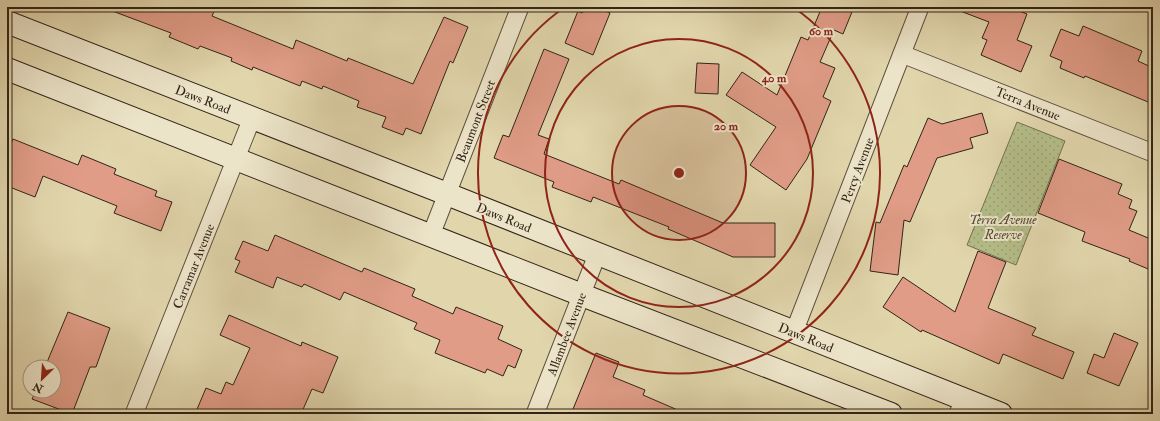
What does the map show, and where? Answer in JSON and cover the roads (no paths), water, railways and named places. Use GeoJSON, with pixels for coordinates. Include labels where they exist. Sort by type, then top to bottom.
{"type":"FeatureCollection","features":[{"type":"Feature","properties":{"kind":"main road","name":"Daws Road"},"geometry":{"type":"LineString","coordinates":[[7,22],[447,194],[597,255],[794,332],[961,407],[1001,414]]}},
{"type":"Feature","properties":{"kind":"main road"},"geometry":{"type":"LineString","coordinates":[[7,69],[582,295],[891,414]]}},
{"type":"Feature","properties":{"kind":"street","name":"Beaumont Street"},"geometry":{"type":"LineString","coordinates":[[430,235],[520,7]]}},
{"type":"Feature","properties":{"kind":"street","name":"Percy Avenue"},"geometry":{"type":"LineString","coordinates":[[794,332],[920,7]]}},
{"type":"Feature","properties":{"kind":"street","name":"Terra Avenue"},"geometry":{"type":"LineString","coordinates":[[902,54],[1153,153]]}},
{"type":"Feature","properties":{"kind":"street","name":"Carramar Avenue"},"geometry":{"type":"LineString","coordinates":[[134,414],[252,118]]}},
{"type":"Feature","properties":{"kind":"street","name":"Allambee Avenue"},"geometry":{"type":"LineString","coordinates":[[535,414],[597,255]]}},
{"type":"Feature","properties":{"kind":"park label","name":"Terra Avenue Reserve"},"geometry":{"type":"Point","coordinates":[1003,226]}}]}
